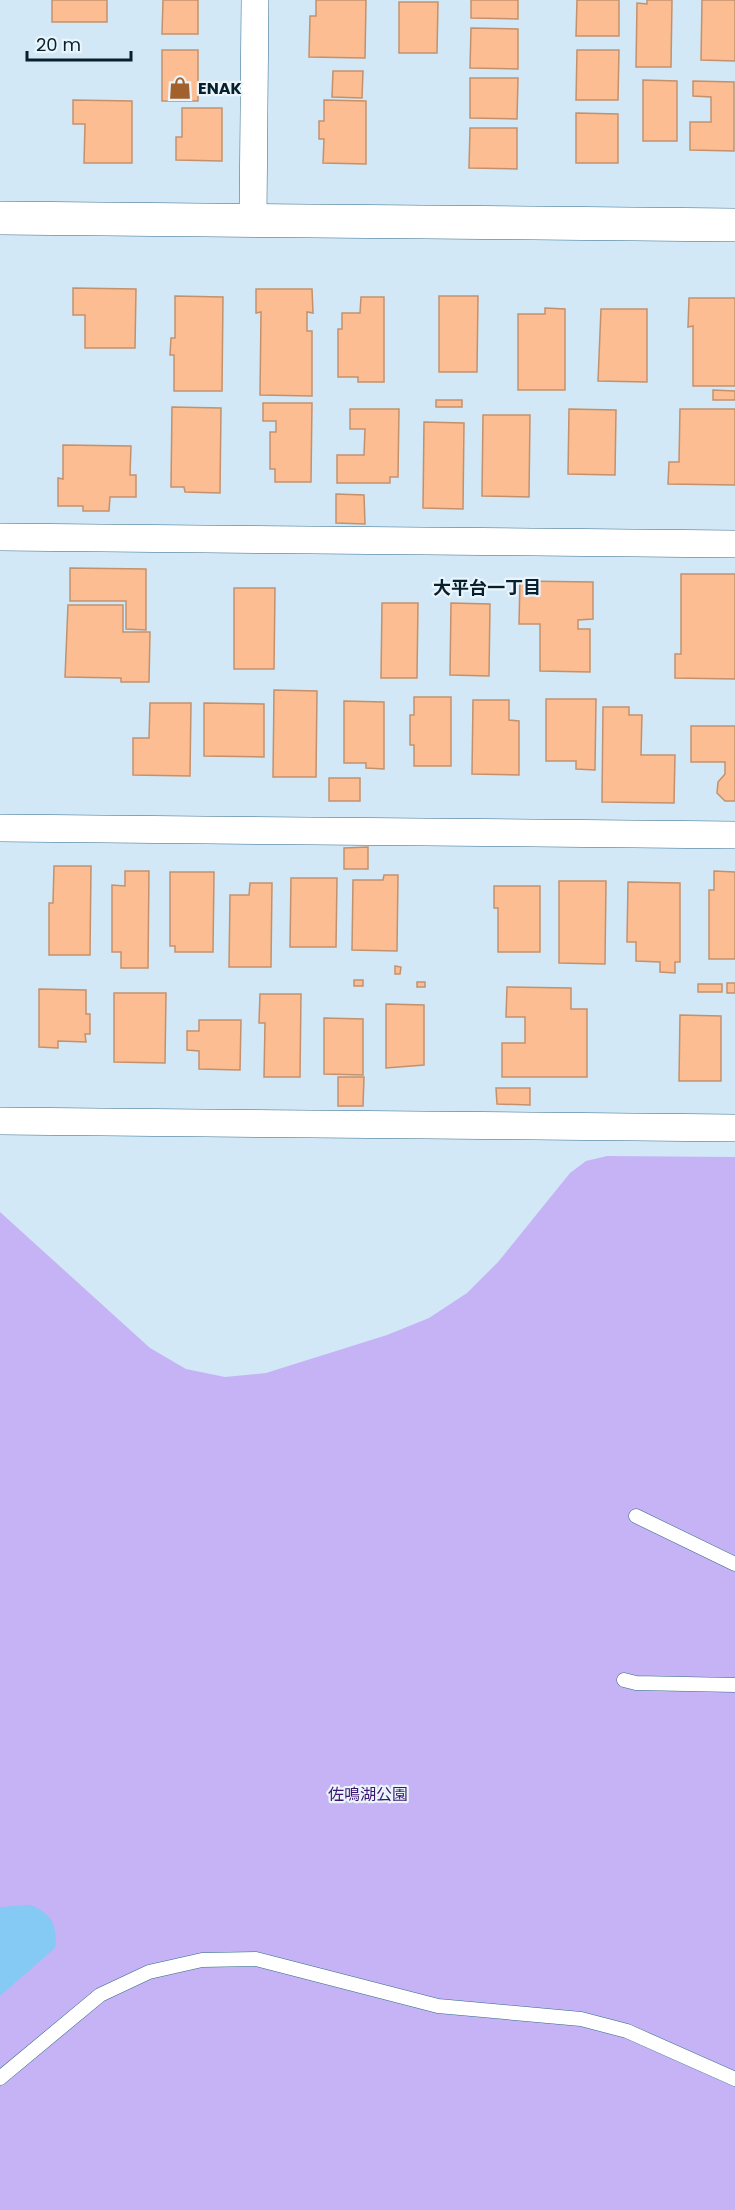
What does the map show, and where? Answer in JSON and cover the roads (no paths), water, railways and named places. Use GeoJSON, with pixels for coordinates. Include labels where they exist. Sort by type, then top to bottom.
{"type":"FeatureCollection","features":[{"type":"Feature","properties":{"kind":"street"},"geometry":{"type":"LineString","coordinates":[[253,220],[255,0]]}},
{"type":"Feature","properties":{"kind":"street"},"geometry":{"type":"LineString","coordinates":[[0,218],[735,225]]}},
{"type":"Feature","properties":{"kind":"street"},"geometry":{"type":"LineString","coordinates":[[0,537],[735,544]]}},
{"type":"Feature","properties":{"kind":"street"},"geometry":{"type":"LineString","coordinates":[[0,828],[735,835]]}},
{"type":"Feature","properties":{"kind":"street"},"geometry":{"type":"LineString","coordinates":[[0,1121],[735,1128]]}},
{"type":"Feature","properties":{"kind":"lane"},"geometry":{"type":"LineString","coordinates":[[636,1516],[735,1564]]}},
{"type":"Feature","properties":{"kind":"lane"},"geometry":{"type":"LineString","coordinates":[[624,1680],[636,1683],[735,1686]]}},
{"type":"Feature","properties":{"kind":"lane"},"geometry":{"type":"LineString","coordinates":[[0,2078],[100,1995],[149,1972],[202,1960],[256,1959],[438,2006],[581,2019],[627,2031],[735,2079]]}},
{"type":"Feature","properties":{"kind":"water"},"geometry":{"type":"Polygon","coordinates":[[[30,1905],[43,1912],[52,1921],[56,1940],[55,1948],[0,1996],[0,1907],[30,1905]]]}},
{"type":"Feature","properties":{"kind":"place","name":"ENAK"},"geometry":{"type":"Point","coordinates":[180,88]}},
{"type":"Feature","properties":{"kind":"district","name":"大平台一丁目"},"geometry":{"type":"Point","coordinates":[487,587]}},
{"type":"Feature","properties":{"kind":"park label","name":"佐鳴湖公園"},"geometry":{"type":"Point","coordinates":[368,1794]}}]}
